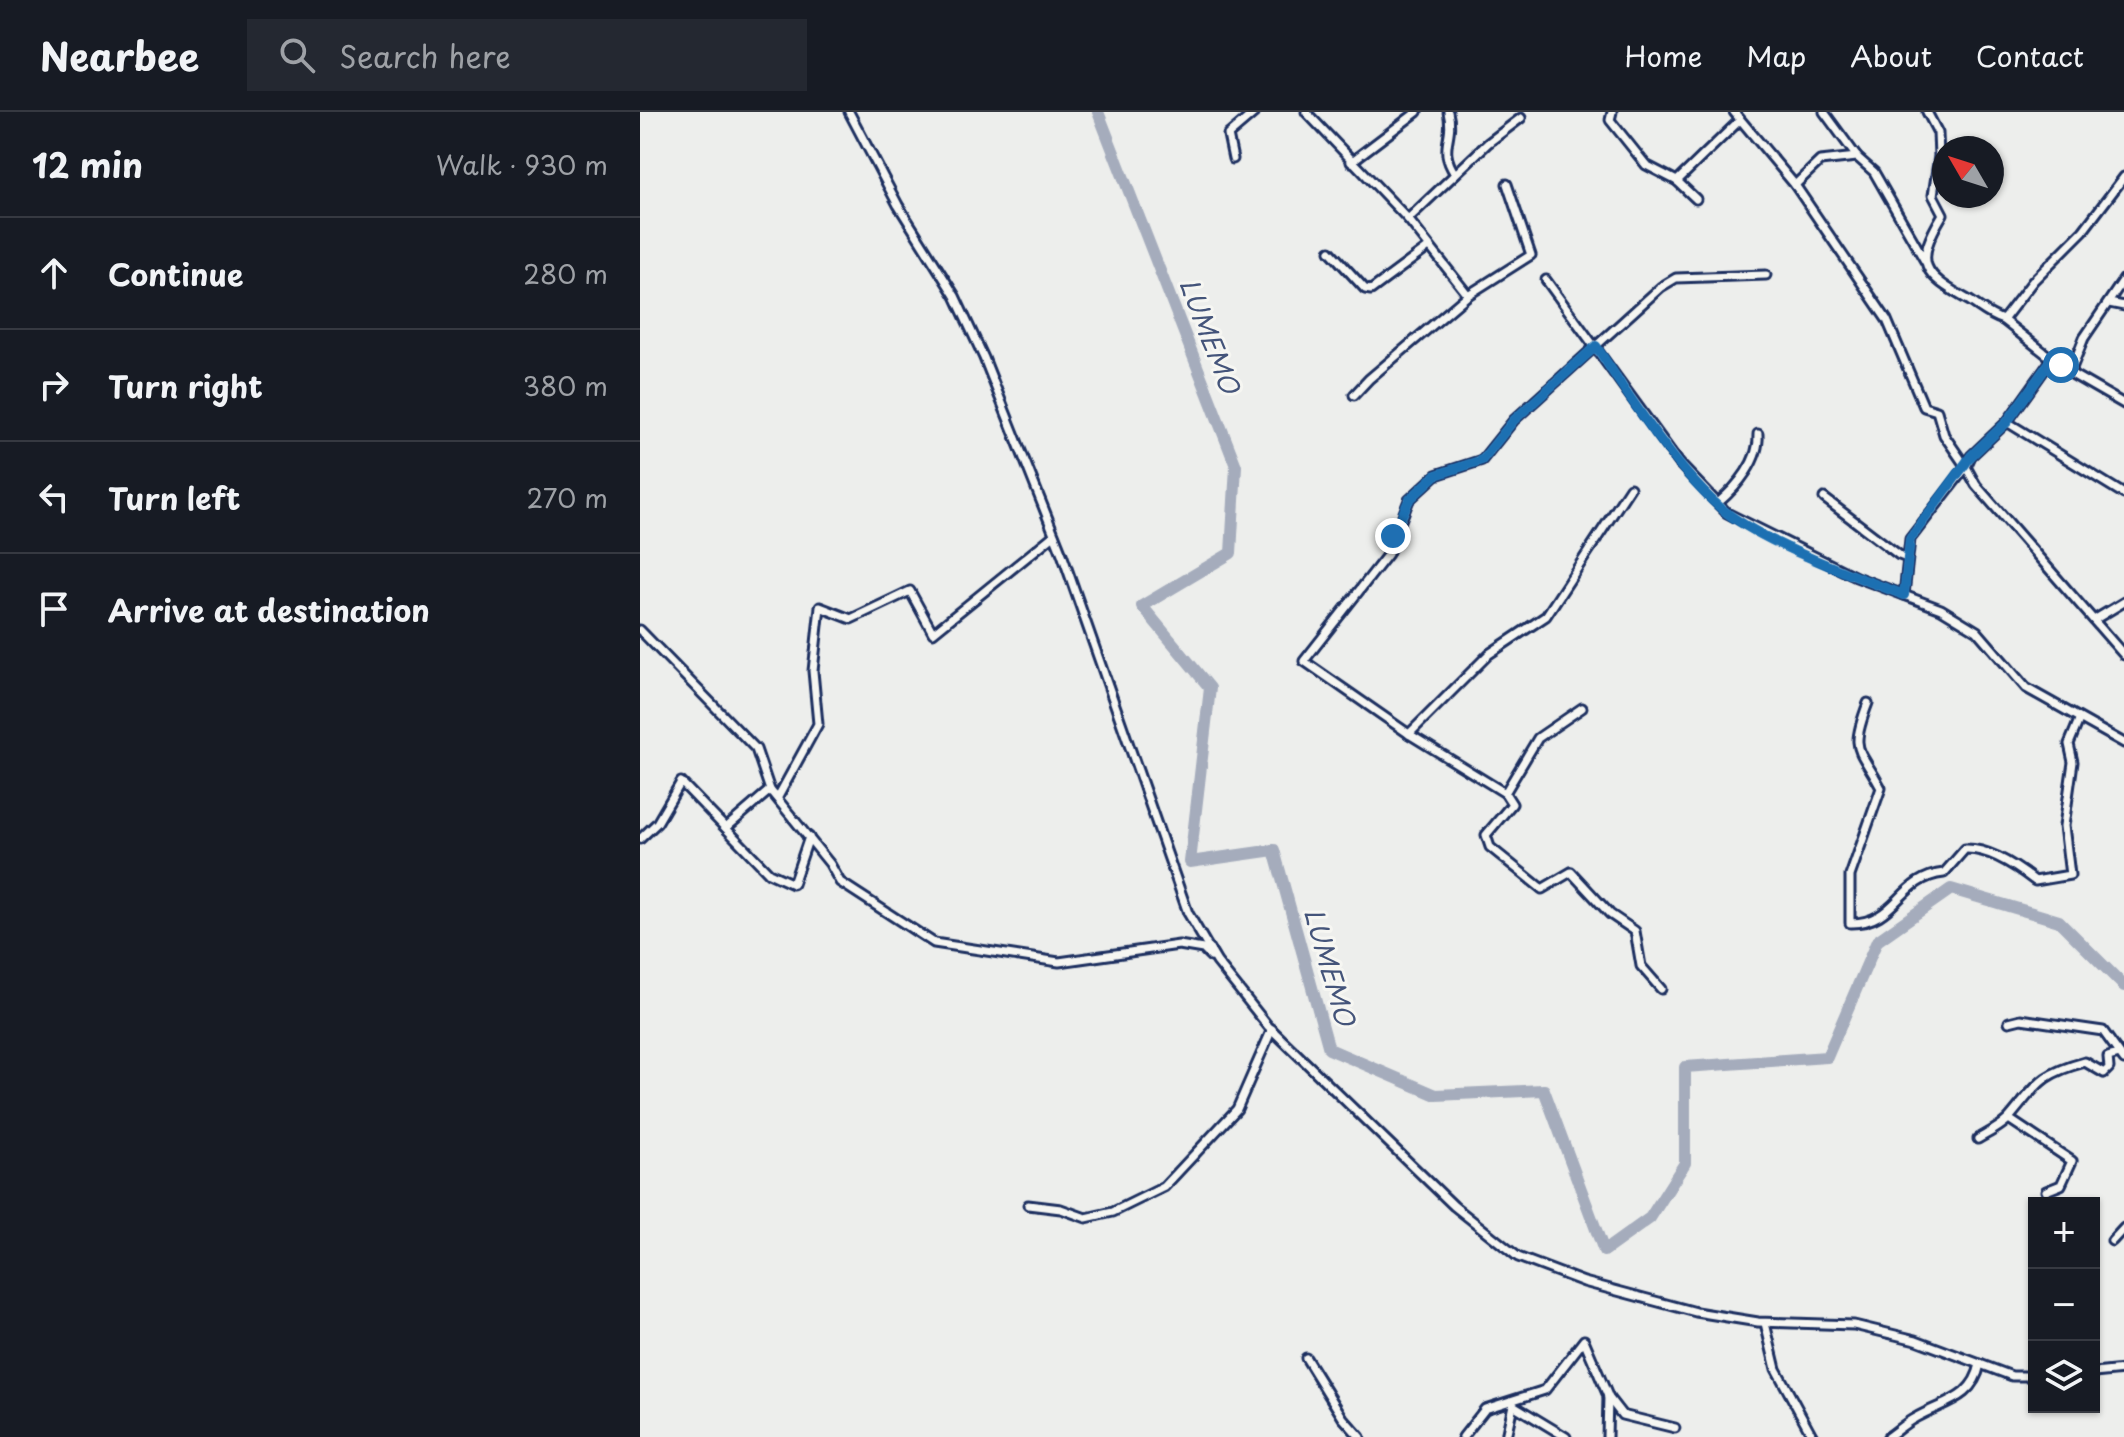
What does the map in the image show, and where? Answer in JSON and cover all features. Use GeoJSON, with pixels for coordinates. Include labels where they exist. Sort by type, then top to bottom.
{"type":"FeatureCollection","features":[{"type":"Feature","properties":{"kind":"street"},"geometry":{"type":"LineString","coordinates":[[849,112],[898,205],[955,296],[984,358],[1054,535],[1188,913],[1217,962]]}},
{"type":"Feature","properties":{"kind":"street"},"geometry":{"type":"LineString","coordinates":[[1233,159],[1228,135],[1255,112]]}},
{"type":"Feature","properties":{"kind":"street"},"geometry":{"type":"LineString","coordinates":[[1306,112],[1408,219],[1468,295]]}},
{"type":"Feature","properties":{"kind":"street"},"geometry":{"type":"LineString","coordinates":[[1351,162],[1417,112]]}},
{"type":"Feature","properties":{"kind":"street"},"geometry":{"type":"LineString","coordinates":[[1448,112],[1451,123],[1444,152],[1455,174]]}},
{"type":"Feature","properties":{"kind":"street"},"geometry":{"type":"LineString","coordinates":[[1612,112],[1610,120],[1646,165],[1677,181],[1696,199]]}},
{"type":"Feature","properties":{"kind":"street"},"geometry":{"type":"LineString","coordinates":[[1734,112],[1795,185],[1887,320],[1924,407],[1937,411],[1944,435],[1976,485],[2124,655]]}},
{"type":"Feature","properties":{"kind":"street"},"geometry":{"type":"LineString","coordinates":[[1824,112],[1857,157],[1874,172],[1938,285],[2003,320],[2070,373],[2124,404]]}},
{"type":"Feature","properties":{"kind":"street"},"geometry":{"type":"LineString","coordinates":[[1927,112],[1938,133],[1939,156],[1933,195],[1943,214],[1925,245],[1927,263]]}},
{"type":"Feature","properties":{"kind":"street"},"geometry":{"type":"LineString","coordinates":[[1408,219],[1521,118]]}},
{"type":"Feature","properties":{"kind":"street"},"geometry":{"type":"LineString","coordinates":[[1677,181],[1740,120]]}},
{"type":"Feature","properties":{"kind":"street"},"geometry":{"type":"LineString","coordinates":[[1795,185],[1820,161],[1857,157]]}},
{"type":"Feature","properties":{"kind":"street"},"geometry":{"type":"LineString","coordinates":[[2003,320],[2033,281],[2083,231],[2124,177]]}},
{"type":"Feature","properties":{"kind":"street"},"geometry":{"type":"LineString","coordinates":[[1354,395],[1468,295],[1531,255],[1507,184]]}},
{"type":"Feature","properties":{"kind":"street"},"geometry":{"type":"LineString","coordinates":[[1330,251],[1365,289],[1371,290],[1429,247]]}},
{"type":"Feature","properties":{"kind":"street"},"geometry":{"type":"LineString","coordinates":[[1661,989],[1641,966],[1635,931],[1610,914],[1571,872],[1542,889],[1490,847],[1486,835],[1512,804],[1505,793],[1409,734],[1304,661],[1388,554],[1409,500],[1436,475],[1482,460],[1514,420],[1661,287],[1676,278],[1766,275]]}},
{"type":"Feature","properties":{"kind":"street"},"geometry":{"type":"LineString","coordinates":[[2070,373],[2084,338],[2124,279]]}},
{"type":"Feature","properties":{"kind":"street"},"geometry":{"type":"LineString","coordinates":[[1546,280],[1680,464],[1727,513],[1781,542],[1941,609],[1977,631],[2026,688],[2124,743]]}},
{"type":"Feature","properties":{"kind":"street"},"geometry":{"type":"LineString","coordinates":[[2109,303],[2124,306]]}},
{"type":"Feature","properties":{"kind":"street"},"geometry":{"type":"LineString","coordinates":[[1904,595],[1910,539],[1966,467],[1971,456],[2007,422],[2052,359]]}},
{"type":"Feature","properties":{"kind":"street"},"geometry":{"type":"LineString","coordinates":[[2007,422],[2124,494]]}},
{"type":"Feature","properties":{"kind":"street"},"geometry":{"type":"LineString","coordinates":[[1718,503],[1733,491],[1759,448],[1758,434]]}},
{"type":"Feature","properties":{"kind":"street"},"geometry":{"type":"LineString","coordinates":[[1409,734],[1489,654],[1546,616],[1630,488]]}},
{"type":"Feature","properties":{"kind":"street"},"geometry":{"type":"LineString","coordinates":[[1824,498],[1907,558]]}},
{"type":"Feature","properties":{"kind":"street"},"geometry":{"type":"LineString","coordinates":[[778,797],[818,724],[813,671],[820,607],[851,619],[910,591],[933,633],[1054,535]]}},
{"type":"Feature","properties":{"kind":"street"},"geometry":{"type":"LineString","coordinates":[[2094,620],[2124,602]]}},
{"type":"Feature","properties":{"kind":"street"},"geometry":{"type":"LineString","coordinates":[[640,630],[756,749],[770,790],[809,837],[844,887],[934,943],[1059,962],[1179,945],[1203,949],[1272,1029],[1454,1206],[1518,1257],[1584,1282],[1696,1312],[1765,1323],[1854,1325],[1916,1340],[2012,1376],[2028,1376]]}},
{"type":"Feature","properties":{"kind":"street"},"geometry":{"type":"LineString","coordinates":[[1868,703],[1858,727],[1857,748],[1881,788],[1850,876],[1850,923],[1867,923],[1882,916],[1906,889],[1934,874],[1944,873],[1965,849],[1979,848],[2017,866],[2035,881],[2070,875],[2064,826],[2073,762],[2069,744],[2079,720]]}},
{"type":"Feature","properties":{"kind":"street"},"geometry":{"type":"LineString","coordinates":[[1505,793],[1538,738],[1582,708]]}},
{"type":"Feature","properties":{"kind":"street"},"geometry":{"type":"LineString","coordinates":[[640,839],[657,823],[681,782],[769,873],[793,884],[809,837]]}},
{"type":"Feature","properties":{"kind":"street"},"geometry":{"type":"LineString","coordinates":[[726,828],[770,790]]}},
{"type":"Feature","properties":{"kind":"street"},"geometry":{"type":"LineString","coordinates":[[2009,1022],[2021,1019],[2103,1031],[2122,1057]]}},
{"type":"Feature","properties":{"kind":"street"},"geometry":{"type":"LineString","coordinates":[[1028,1205],[1061,1209],[1086,1218],[1113,1212],[1164,1187],[1237,1109],[1272,1029]]}},
{"type":"Feature","properties":{"kind":"street"},"geometry":{"type":"LineString","coordinates":[[1978,1139],[2009,1119],[2030,1090],[2058,1069],[2085,1062],[2104,1073],[2109,1068],[2108,1057],[2122,1057]]}},
{"type":"Feature","properties":{"kind":"street"},"geometry":{"type":"LineString","coordinates":[[2009,1119],[2072,1161],[2061,1185],[2046,1191]]}},
{"type":"Feature","properties":{"kind":"street"},"geometry":{"type":"LineString","coordinates":[[2112,1241],[2124,1228]]}},
{"type":"Feature","properties":{"kind":"street"},"geometry":{"type":"LineString","coordinates":[[1765,1323],[1776,1369],[1813,1437]]}},
{"type":"Feature","properties":{"kind":"street"},"geometry":{"type":"LineString","coordinates":[[1463,1437],[1485,1409],[1513,1403],[1545,1390],[1584,1340],[1608,1396],[1622,1415],[1675,1428]]}},
{"type":"Feature","properties":{"kind":"street"},"geometry":{"type":"LineString","coordinates":[[1306,1358],[1343,1418],[1360,1437]]}},
{"type":"Feature","properties":{"kind":"street"},"geometry":{"type":"LineString","coordinates":[[1888,1437],[1914,1418],[1961,1397],[1977,1378],[1980,1364]]}},
{"type":"Feature","properties":{"kind":"street"},"geometry":{"type":"LineString","coordinates":[[2100,1372],[2124,1370]]}},
{"type":"Feature","properties":{"kind":"street"},"geometry":{"type":"LineString","coordinates":[[1607,1437],[1608,1396]]}},
{"type":"Feature","properties":{"kind":"street"},"geometry":{"type":"LineString","coordinates":[[1506,1437],[1513,1403]]}},
{"type":"Feature","properties":{"kind":"street"},"geometry":{"type":"LineString","coordinates":[[1513,1403],[1566,1437]]}},
{"type":"Feature","properties":{"kind":"waterway","name":"LUMEMO"},"geometry":{"type":"LineString","coordinates":[[1098,112],[1236,466],[1231,553],[1142,606],[1210,688],[1190,862],[1274,850],[1329,1049],[1436,1095],[1544,1090],[1604,1251],[1650,1218],[1685,1163],[1685,1067],[1827,1057],[1877,941],[1951,889],[2059,921],[2124,986]]}},
{"type":"Feature","properties":{"kind":"route"},"geometry":{"type":"LineString","coordinates":[[1393,536],[1409,500],[1436,475],[1482,460],[1514,420],[1596,346],[1619,383],[1680,464],[1727,513],[1856,577],[1904,595],[1910,539],[1966,467],[1971,456],[2007,422],[2052,359],[2061,365]]}}]}
